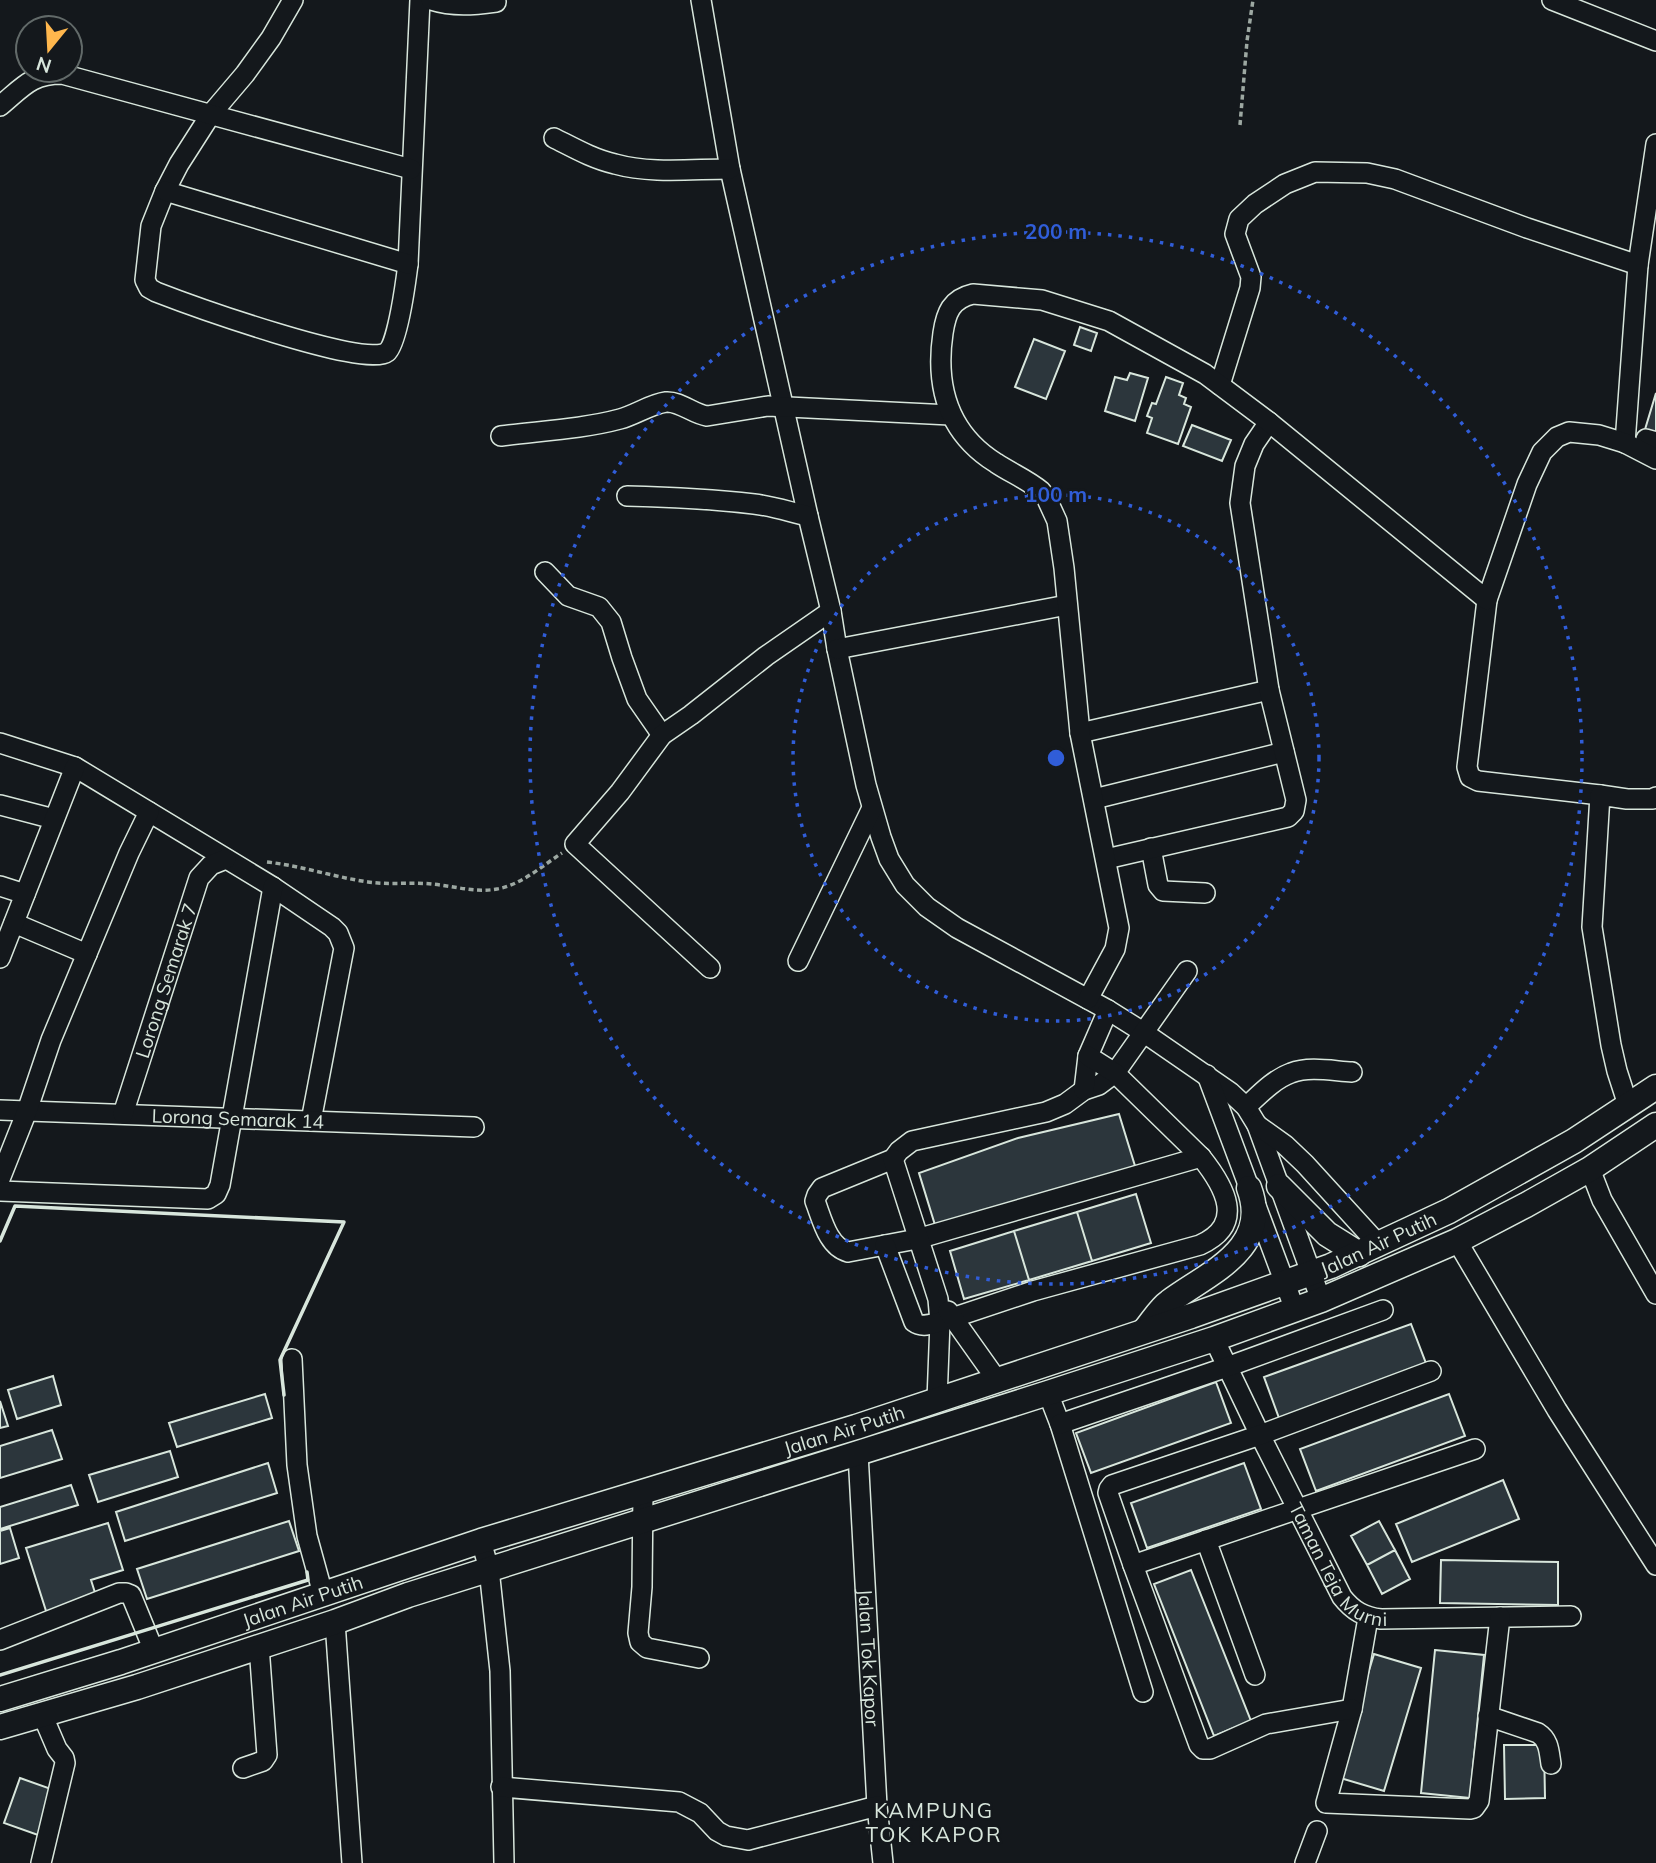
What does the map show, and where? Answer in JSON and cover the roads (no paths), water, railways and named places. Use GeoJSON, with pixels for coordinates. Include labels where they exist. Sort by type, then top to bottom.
{"type":"FeatureCollection","features":[{"type":"Feature","properties":{"kind":"main road","name":"Jalan Air Putih"},"geometry":{"type":"LineString","coordinates":[[0,1699],[154,1651],[481,1541],[856,1427],[1311,1274],[1449,1211],[1574,1141],[1656,1087]]}},
{"type":"Feature","properties":{"kind":"main road","name":"Jalan Air Putih"},"geometry":{"type":"LineString","coordinates":[[0,1727],[136,1687],[335,1622],[408,1595],[1048,1393],[1295,1310],[1457,1241],[1590,1169],[1656,1125]]}},
{"type":"Feature","properties":{"kind":"main road"},"geometry":{"type":"LineString","coordinates":[[1279,1186],[1327,1234],[1368,1249]]}},
{"type":"Feature","properties":{"kind":"main road"},"geometry":{"type":"LineString","coordinates":[[1144,1331],[1166,1304],[1219,1270],[1237,1253],[1254,1222],[1254,1201],[1249,1188]]}},
{"type":"Feature","properties":{"kind":"street"},"geometry":{"type":"LineString","coordinates":[[293,0],[278,28],[245,74],[211,114],[165,191],[150,226],[146,284],[172,298],[251,326],[350,353],[378,356],[391,348],[404,296],[408,264],[420,0]]}},
{"type":"Feature","properties":{"kind":"street"},"geometry":{"type":"LineString","coordinates":[[431,0],[468,6],[496,2]]}},
{"type":"Feature","properties":{"kind":"street"},"geometry":{"type":"LineString","coordinates":[[701,0],[730,169],[831,611],[872,808],[889,859],[905,885],[928,907],[957,928],[1108,1010],[1207,1075],[1246,1107],[1257,1125],[1321,1300]]}},
{"type":"Feature","properties":{"kind":"street"},"geometry":{"type":"LineString","coordinates":[[1552,0],[1656,41]]}},
{"type":"Feature","properties":{"kind":"street"},"geometry":{"type":"LineString","coordinates":[[0,106],[34,78],[44,74],[62,74],[411,169]]}},
{"type":"Feature","properties":{"kind":"street"},"geometry":{"type":"LineString","coordinates":[[554,138],[589,156],[643,169],[730,169]]}},
{"type":"Feature","properties":{"kind":"street"},"geometry":{"type":"LineString","coordinates":[[1625,443],[1638,265],[1656,144]]}},
{"type":"Feature","properties":{"kind":"street"},"geometry":{"type":"LineString","coordinates":[[1220,385],[1250,288],[1251,277],[1235,234],[1240,219],[1255,204],[1284,184],[1315,172],[1367,173],[1395,179],[1527,228],[1638,265]]}},
{"type":"Feature","properties":{"kind":"street"},"geometry":{"type":"LineString","coordinates":[[165,191],[408,264]]}},
{"type":"Feature","properties":{"kind":"street"},"geometry":{"type":"LineString","coordinates":[[1088,999],[1115,949],[1119,928],[1080,733],[1057,521],[1046,497],[1034,485],[983,455],[963,435],[950,415],[946,405],[941,363],[944,328],[955,301],[973,294],[1042,300],[1109,321],[1205,373],[1487,600]]}},
{"type":"Feature","properties":{"kind":"street"},"geometry":{"type":"LineString","coordinates":[[502,436],[621,419],[664,402],[707,416],[768,406],[950,415]]}},
{"type":"Feature","properties":{"kind":"street"},"geometry":{"type":"LineString","coordinates":[[1106,859],[1288,817],[1294,811],[1296,800],[1269,691],[1240,503],[1245,466],[1254,444],[1269,422]]}},
{"type":"Feature","properties":{"kind":"street"},"geometry":{"type":"LineString","coordinates":[[1656,459],[1625,443],[1599,435],[1569,432],[1557,437],[1542,452],[1527,484],[1487,600],[1467,767],[1470,777],[1478,781],[1627,799],[1656,797]]}},
{"type":"Feature","properties":{"kind":"street"},"geometry":{"type":"LineString","coordinates":[[627,496],[755,504],[808,516]]}},
{"type":"Feature","properties":{"kind":"street"},"geometry":{"type":"LineString","coordinates":[[545,572],[568,596],[598,607],[611,622],[638,699],[662,735]]}},
{"type":"Feature","properties":{"kind":"street"},"geometry":{"type":"LineString","coordinates":[[837,649],[1067,605]]}},
{"type":"Feature","properties":{"kind":"street"},"geometry":{"type":"LineString","coordinates":[[710,968],[575,844],[620,792],[662,735],[766,656],[831,611]]}},
{"type":"Feature","properties":{"kind":"street"},"geometry":{"type":"LineString","coordinates":[[1080,733],[1269,691]]}},
{"type":"Feature","properties":{"kind":"street"},"geometry":{"type":"LineString","coordinates":[[0,743],[75,767],[273,887],[338,933],[344,948],[311,1121]]}},
{"type":"Feature","properties":{"kind":"street"},"geometry":{"type":"LineString","coordinates":[[1094,799],[1284,752]]}},
{"type":"Feature","properties":{"kind":"street"},"geometry":{"type":"LineString","coordinates":[[0,958],[75,767]]}},
{"type":"Feature","properties":{"kind":"street"},"geometry":{"type":"LineString","coordinates":[[1600,795],[1592,928],[1611,1045],[1628,1105]]}},
{"type":"Feature","properties":{"kind":"street"},"geometry":{"type":"LineString","coordinates":[[0,805],[54,819]]}},
{"type":"Feature","properties":{"kind":"street"},"geometry":{"type":"LineString","coordinates":[[798,961],[872,808]]}},
{"type":"Feature","properties":{"kind":"street"},"geometry":{"type":"LineString","coordinates":[[0,1179],[51,1040],[129,853],[149,812]]}},
{"type":"Feature","properties":{"kind":"street"},"geometry":{"type":"LineString","coordinates":[[1151,848],[1158,885],[1163,891],[1205,893]]}},
{"type":"Feature","properties":{"kind":"street","name":"Lorong Semarak 7"},"geometry":{"type":"LineString","coordinates":[[123,1114],[199,878],[211,865],[226,859]]}},
{"type":"Feature","properties":{"kind":"street"},"geometry":{"type":"LineString","coordinates":[[0,886],[25,894]]}},
{"type":"Feature","properties":{"kind":"street"},"geometry":{"type":"LineString","coordinates":[[0,1191],[208,1199],[216,1194],[220,1185],[273,887]]}},
{"type":"Feature","properties":{"kind":"street"},"geometry":{"type":"LineString","coordinates":[[14,923],[87,954]]}},
{"type":"Feature","properties":{"kind":"street"},"geometry":{"type":"LineString","coordinates":[[1187,971],[1115,1073],[1099,1085],[1084,1090],[1065,1104],[1046,1111],[912,1141],[893,1159],[822,1188],[815,1201],[834,1244],[840,1250],[848,1252],[917,1239],[1201,1157]]}},
{"type":"Feature","properties":{"kind":"street"},"geometry":{"type":"LineString","coordinates":[[1084,1090],[1088,1056],[1108,1010]]}},
{"type":"Feature","properties":{"kind":"street"},"geometry":{"type":"LineString","coordinates":[[885,1245],[914,1322],[923,1326],[1213,1239],[1226,1220],[1228,1209],[1214,1173],[1115,1073],[1088,1056]]}},
{"type":"Feature","properties":{"kind":"street"},"geometry":{"type":"LineString","coordinates":[[1246,1107],[1279,1079],[1292,1072],[1352,1072]]}},
{"type":"Feature","properties":{"kind":"street"},"geometry":{"type":"LineString","coordinates":[[1207,1075],[1295,1310]]}},
{"type":"Feature","properties":{"kind":"street","name":"Lorong Semarak 14"},"geometry":{"type":"LineString","coordinates":[[0,1110],[474,1127]]}},
{"type":"Feature","properties":{"kind":"street"},"geometry":{"type":"LineString","coordinates":[[1257,1125],[1285,1144],[1305,1164],[1368,1249]]}},
{"type":"Feature","properties":{"kind":"street"},"geometry":{"type":"LineString","coordinates":[[893,1159],[917,1239],[947,1320],[997,1380]]}},
{"type":"Feature","properties":{"kind":"street"},"geometry":{"type":"LineString","coordinates":[[1590,1169],[1602,1200],[1656,1294]]}},
{"type":"Feature","properties":{"kind":"street"},"geometry":{"type":"LineString","coordinates":[[1457,1241],[1557,1410],[1656,1565]]}},
{"type":"Feature","properties":{"kind":"street"},"geometry":{"type":"LineString","coordinates":[[1060,1423],[1227,1367],[1383,1310]]}},
{"type":"Feature","properties":{"kind":"street"},"geometry":{"type":"LineString","coordinates":[[937,1400],[947,1320]]}},
{"type":"Feature","properties":{"kind":"street","name":"Taman Teja Murni"},"geometry":{"type":"LineString","coordinates":[[1214,1339],[1259,1435],[1342,1597],[1350,1607],[1368,1618],[1381,1619],[1572,1616]]}},
{"type":"Feature","properties":{"kind":"street"},"geometry":{"type":"LineString","coordinates":[[292,1359],[297,1465],[307,1536],[323,1594]]}},
{"type":"Feature","properties":{"kind":"street"},"geometry":{"type":"LineString","coordinates":[[1352,1709],[1266,1724],[1210,1749],[1203,1749],[1199,1745],[1108,1493],[1112,1485],[1259,1435],[1431,1371]]}},
{"type":"Feature","properties":{"kind":"street"},"geometry":{"type":"LineString","coordinates":[[1048,1393],[1060,1423],[1143,1692]]}},
{"type":"Feature","properties":{"kind":"street"},"geometry":{"type":"LineString","coordinates":[[1133,1565],[1475,1449]]}},
{"type":"Feature","properties":{"kind":"street","name":"Jalan Tok Kapor"},"geometry":{"type":"LineString","coordinates":[[859,1453],[877,1806],[883,1863]]}},
{"type":"Feature","properties":{"kind":"street"},"geometry":{"type":"LineString","coordinates":[[643,1492],[642,1587],[638,1633],[640,1642],[647,1648],[699,1658]]}},
{"type":"Feature","properties":{"kind":"street"},"geometry":{"type":"LineString","coordinates":[[1206,1540],[1255,1675]]}},
{"type":"Feature","properties":{"kind":"street"},"geometry":{"type":"LineString","coordinates":[[481,1541],[489,1569],[500,1671],[504,1863]]}},
{"type":"Feature","properties":{"kind":"street"},"geometry":{"type":"LineString","coordinates":[[0,1640],[126,1593],[131,1595],[154,1651]]}},
{"type":"Feature","properties":{"kind":"street"},"geometry":{"type":"LineString","coordinates":[[1368,1618],[1352,1709],[1326,1803],[1474,1808],[1479,1801],[1500,1617]]}},
{"type":"Feature","properties":{"kind":"street"},"geometry":{"type":"LineString","coordinates":[[335,1622],[352,1863]]}},
{"type":"Feature","properties":{"kind":"street"},"geometry":{"type":"LineString","coordinates":[[243,1768],[263,1761],[267,1755],[259,1646]]}},
{"type":"Feature","properties":{"kind":"street"},"geometry":{"type":"LineString","coordinates":[[41,1863],[65,1763],[42,1714]]}},
{"type":"Feature","properties":{"kind":"street"},"geometry":{"type":"LineString","coordinates":[[1488,1716],[1544,1736],[1551,1764]]}},
{"type":"Feature","properties":{"kind":"street"},"geometry":{"type":"LineString","coordinates":[[501,1787],[679,1802],[699,1813],[726,1836],[748,1840],[877,1806]]}},
{"type":"Feature","properties":{"kind":"street"},"geometry":{"type":"LineString","coordinates":[[1305,1863],[1317,1830]]}},
{"type":"Feature","properties":{"kind":"district","name":"KAMPUNG TOK KAPOR"},"geometry":{"type":"Point","coordinates":[934,1822]}}]}
